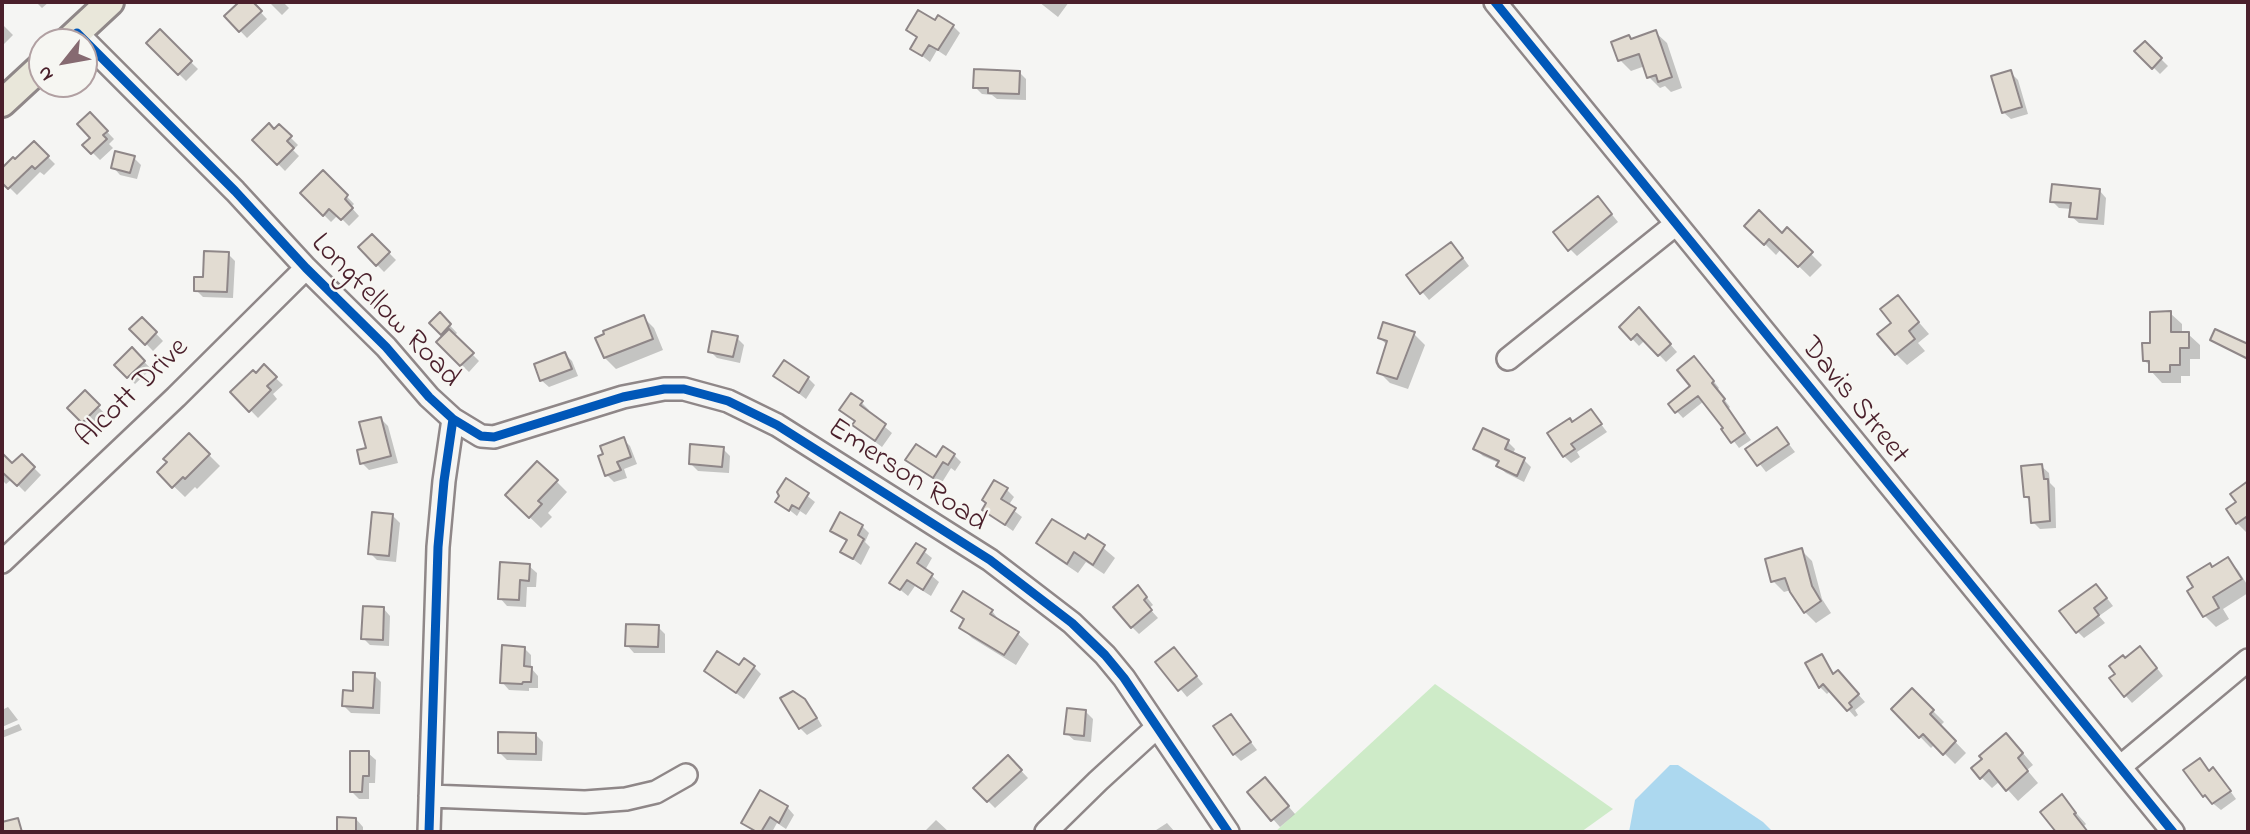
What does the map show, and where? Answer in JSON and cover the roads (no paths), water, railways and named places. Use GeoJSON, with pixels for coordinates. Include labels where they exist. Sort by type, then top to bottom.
{"type":"FeatureCollection","features":[{"type":"Feature","properties":{"kind":"main road"},"geometry":{"type":"LineString","coordinates":[[82,28],[110,2]]}},
{"type":"Feature","properties":{"kind":"main road"},"geometry":{"type":"LineString","coordinates":[[2,103],[28,79]]}},
{"type":"Feature","properties":{"kind":"street","name":"Davis Street"},"geometry":{"type":"LineString","coordinates":[[1495,2],[2173,832]]}},
{"type":"Feature","properties":{"kind":"street","name":"Longfellow Road"},"geometry":{"type":"LineString","coordinates":[[98,62],[235,191],[306,268],[386,347],[429,397],[453,418],[438,547],[430,726],[429,832]]}},
{"type":"Feature","properties":{"kind":"street"},"geometry":{"type":"LineString","coordinates":[[1508,359],[1676,224]]}},
{"type":"Feature","properties":{"kind":"street","name":"Alcott Drive"},"geometry":{"type":"LineString","coordinates":[[2,562],[176,397],[306,268]]}},
{"type":"Feature","properties":{"kind":"street","name":"Emerson Road"},"geometry":{"type":"LineString","coordinates":[[453,418],[481,436],[494,437],[623,397],[664,389],[684,389],[728,401],[777,425],[990,560],[1033,591],[1105,655],[1228,832]]}},
{"type":"Feature","properties":{"kind":"street"},"geometry":{"type":"LineString","coordinates":[[2120,767],[2248,660]]}},
{"type":"Feature","properties":{"kind":"street"},"geometry":{"type":"LineString","coordinates":[[1046,832],[1156,728]]}},
{"type":"Feature","properties":{"kind":"street"},"geometry":{"type":"LineString","coordinates":[[430,796],[585,802],[626,799],[656,792],[686,775]]}},
{"type":"Feature","properties":{"kind":"water"},"geometry":{"type":"Polygon","coordinates":[[[1670,765],[1678,765],[1763,822],[1773,832],[1629,832],[1635,800],[1670,765]]]}}]}
